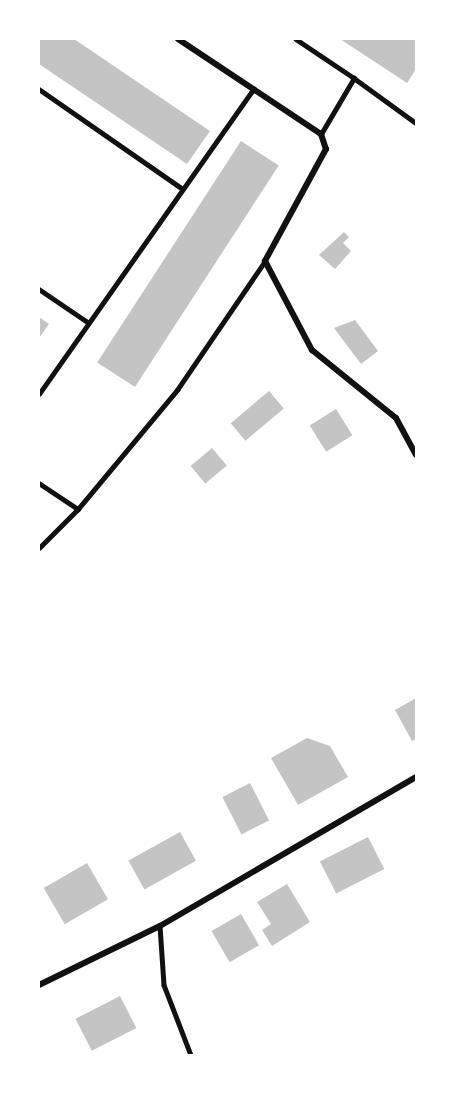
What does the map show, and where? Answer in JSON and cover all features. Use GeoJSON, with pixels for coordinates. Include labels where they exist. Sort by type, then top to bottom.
{"type":"FeatureCollection","features":[{"type":"Feature","properties":{"kind":"street"},"geometry":{"type":"LineString","coordinates":[[178,39],[321,134],[326,149],[265,261],[312,350],[396,418],[416,455]]}},
{"type":"Feature","properties":{"kind":"street"},"geometry":{"type":"LineString","coordinates":[[39,985],[160,926],[416,777]]}},
{"type":"Feature","properties":{"kind":"lane"},"geometry":{"type":"LineString","coordinates":[[296,39],[416,123]]}},
{"type":"Feature","properties":{"kind":"lane"},"geometry":{"type":"LineString","coordinates":[[321,134],[354,78]]}},
{"type":"Feature","properties":{"kind":"lane"},"geometry":{"type":"LineString","coordinates":[[39,88],[183,189]]}},
{"type":"Feature","properties":{"kind":"lane"},"geometry":{"type":"LineString","coordinates":[[39,394],[253,89]]}},
{"type":"Feature","properties":{"kind":"lane"},"geometry":{"type":"LineString","coordinates":[[39,548],[78,509],[177,390],[265,261]]}},
{"type":"Feature","properties":{"kind":"lane"},"geometry":{"type":"LineString","coordinates":[[39,289],[88,323]]}},
{"type":"Feature","properties":{"kind":"lane"},"geometry":{"type":"LineString","coordinates":[[39,483],[78,509]]}},
{"type":"Feature","properties":{"kind":"lane"},"geometry":{"type":"LineString","coordinates":[[160,926],[164,985],[190,1055]]}},
{"type":"Feature","properties":{"kind":"building"},"geometry":{"type":"Polygon","coordinates":[[[39,39],[74,39],[210,131],[187,164],[39,64],[39,39]]]}},
{"type":"Feature","properties":{"kind":"building"},"geometry":{"type":"Polygon","coordinates":[[[340,39],[416,39],[416,69],[407,83],[340,39]]]}},
{"type":"Feature","properties":{"kind":"building"},"geometry":{"type":"Polygon","coordinates":[[[241,141],[279,166],[135,387],[97,362],[241,141]]]}},
{"type":"Feature","properties":{"kind":"building"},"geometry":{"type":"Polygon","coordinates":[[[344,232],[349,237],[343,243],[351,251],[335,269],[319,255],[344,232]]]}},
{"type":"Feature","properties":{"kind":"building"},"geometry":{"type":"Polygon","coordinates":[[[39,317],[49,324],[39,338],[39,317]]]}},
{"type":"Feature","properties":{"kind":"building"},"geometry":{"type":"Polygon","coordinates":[[[355,320],[378,351],[361,364],[334,328],[355,320]]]}},
{"type":"Feature","properties":{"kind":"building"},"geometry":{"type":"Polygon","coordinates":[[[269,391],[284,409],[245,441],[231,423],[269,391]]]}},
{"type":"Feature","properties":{"kind":"building"},"geometry":{"type":"Polygon","coordinates":[[[336,409],[352,435],[326,452],[310,425],[336,409]]]}},
{"type":"Feature","properties":{"kind":"building"},"geometry":{"type":"Polygon","coordinates":[[[212,448],[227,466],[205,484],[191,466],[212,448]]]}},
{"type":"Feature","properties":{"kind":"building"},"geometry":{"type":"Polygon","coordinates":[[[416,698],[416,739],[412,741],[395,710],[416,698]]]}},
{"type":"Feature","properties":{"kind":"building"},"geometry":{"type":"Polygon","coordinates":[[[307,738],[330,746],[348,777],[298,805],[271,758],[307,738]]]}},
{"type":"Feature","properties":{"kind":"building"},"geometry":{"type":"Polygon","coordinates":[[[250,783],[269,820],[241,834],[222,797],[250,783]]]}},
{"type":"Feature","properties":{"kind":"building"},"geometry":{"type":"Polygon","coordinates":[[[180,832],[196,861],[144,889],[128,861],[180,832]]]}},
{"type":"Feature","properties":{"kind":"building"},"geometry":{"type":"Polygon","coordinates":[[[368,837],[384,869],[336,894],[320,862],[368,837]]]}},
{"type":"Feature","properties":{"kind":"building"},"geometry":{"type":"Polygon","coordinates":[[[87,863],[108,899],[65,924],[44,888],[87,863]]]}},
{"type":"Feature","properties":{"kind":"building"},"geometry":{"type":"Polygon","coordinates":[[[287,884],[310,922],[272,946],[262,930],[271,924],[257,902],[287,884]]]}},
{"type":"Feature","properties":{"kind":"building"},"geometry":{"type":"Polygon","coordinates":[[[241,914],[259,945],[230,962],[212,931],[241,914]]]}},
{"type":"Feature","properties":{"kind":"building"},"geometry":{"type":"Polygon","coordinates":[[[120,996],[136,1028],[92,1051],[75,1019],[120,996]]]}}]}
